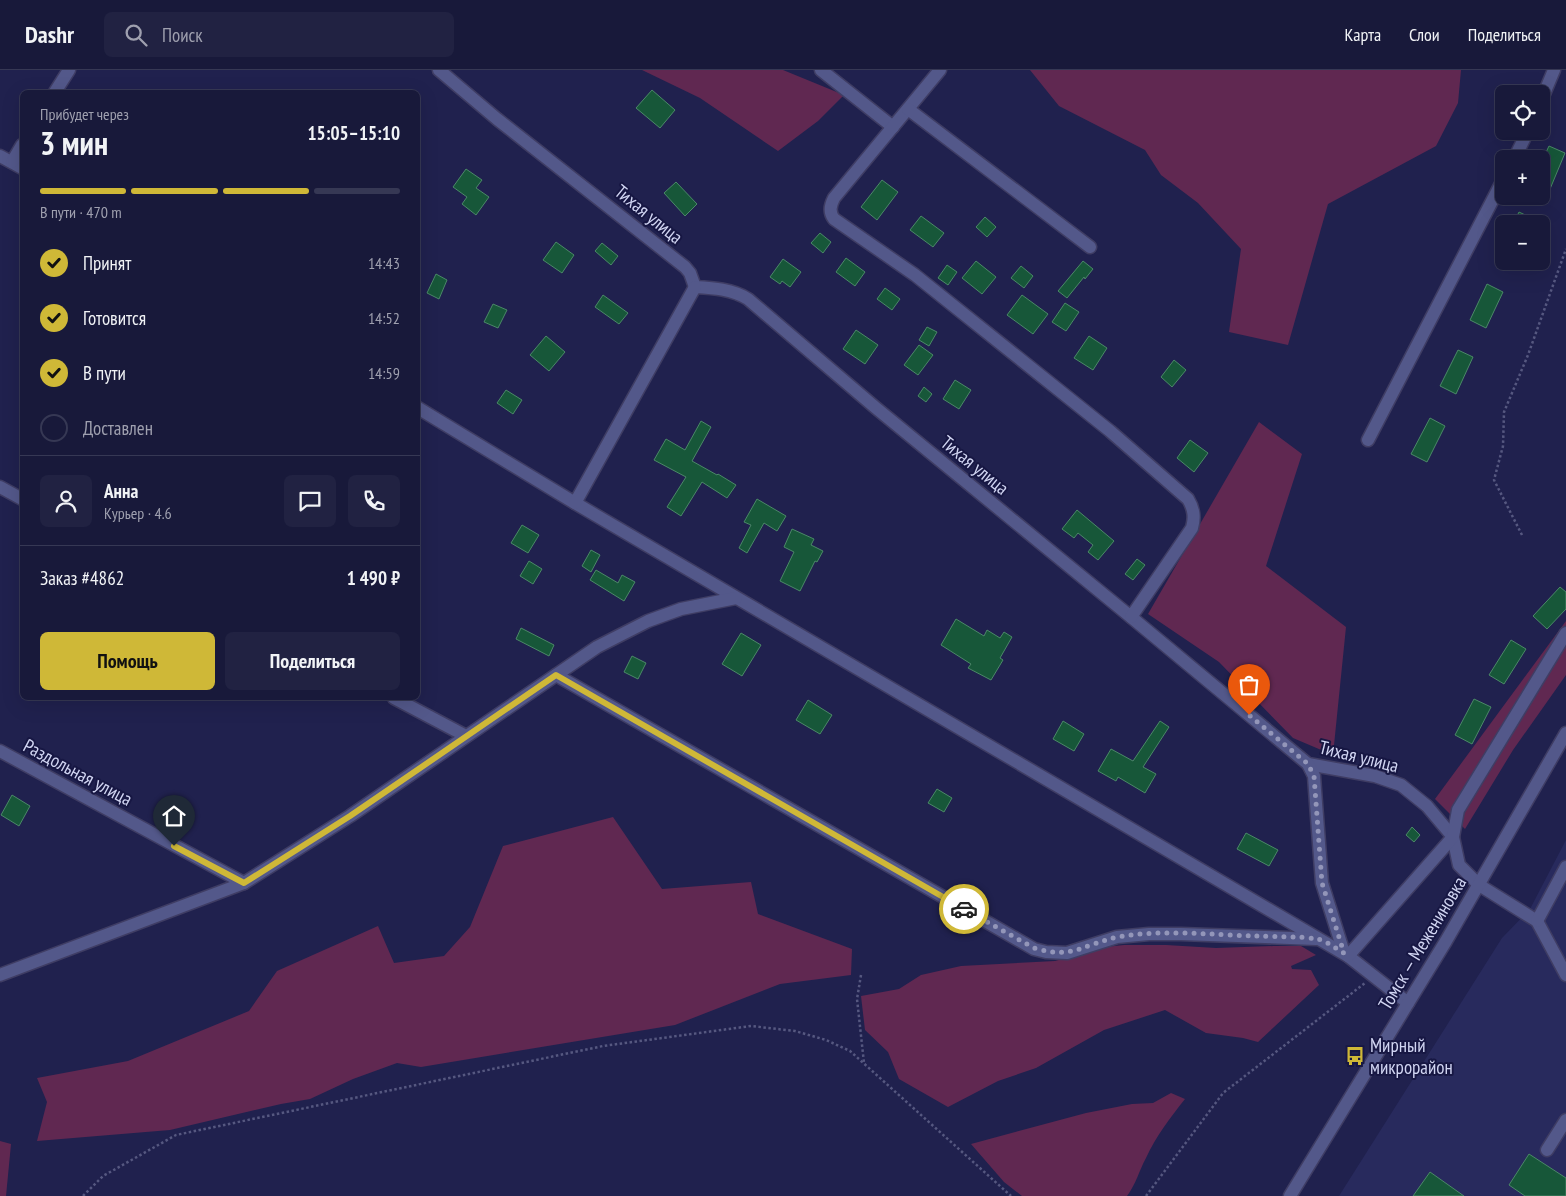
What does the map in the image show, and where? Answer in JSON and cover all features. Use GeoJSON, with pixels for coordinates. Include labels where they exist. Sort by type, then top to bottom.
{"type":"FeatureCollection","features":[{"type":"Feature","properties":{"kind":"street"},"geometry":{"type":"LineString","coordinates":[[56,90],[69,70]]}},
{"type":"Feature","properties":{"kind":"street","name":"Тихая улица"},"geometry":{"type":"LineString","coordinates":[[439,70],[497,119],[685,267],[690,272],[695,287],[739,293],[748,299],[876,408],[1131,616],[1308,764],[1375,776],[1400,785],[1427,806],[1453,837],[1459,866],[1478,885],[1537,921]]}},
{"type":"Feature","properties":{"kind":"street"},"geometry":{"type":"LineString","coordinates":[[821,70],[893,127]]}},
{"type":"Feature","properties":{"kind":"street"},"geometry":{"type":"LineString","coordinates":[[940,70],[834,198],[830,208],[831,214],[834,219],[915,275],[1110,431],[1188,499],[1192,505],[1194,520],[1192,528],[1131,616]]}},
{"type":"Feature","properties":{"kind":"street"},"geometry":{"type":"LineString","coordinates":[[1548,85],[1554,70]]}},
{"type":"Feature","properties":{"kind":"street"},"geometry":{"type":"LineString","coordinates":[[908,109],[1090,247]]}},
{"type":"Feature","properties":{"kind":"street"},"geometry":{"type":"LineString","coordinates":[[0,156],[17,165]]}},
{"type":"Feature","properties":{"kind":"street"},"geometry":{"type":"LineString","coordinates":[[1368,440],[1495,195]]}},
{"type":"Feature","properties":{"kind":"street"},"geometry":{"type":"LineString","coordinates":[[575,504],[695,287]]}},
{"type":"Feature","properties":{"kind":"street"},"geometry":{"type":"LineString","coordinates":[[420,409],[575,504],[1346,955],[1408,1003]]}},
{"type":"Feature","properties":{"kind":"street"},"geometry":{"type":"LineString","coordinates":[[0,487],[20,498]]}},
{"type":"Feature","properties":{"kind":"street"},"geometry":{"type":"LineString","coordinates":[[0,975],[244,883],[350,816],[597,647],[648,621],[681,609],[736,598]]}},
{"type":"Feature","properties":{"kind":"street"},"geometry":{"type":"LineString","coordinates":[[1346,955],[1453,837],[1458,810],[1566,633]]}},
{"type":"Feature","properties":{"kind":"street"},"geometry":{"type":"LineString","coordinates":[[556,675],[1034,948],[1046,952],[1067,953],[1117,938],[1149,934],[1319,939]]}},
{"type":"Feature","properties":{"kind":"street"},"geometry":{"type":"LineString","coordinates":[[398,700],[466,736]]}},
{"type":"Feature","properties":{"kind":"street","name":"Томск — Межениновка"},"geometry":{"type":"LineString","coordinates":[[1290,1196],[1408,1003],[1566,733]]}},
{"type":"Feature","properties":{"kind":"street","name":"Раздольная улица"},"geometry":{"type":"LineString","coordinates":[[0,751],[244,883]]}},
{"type":"Feature","properties":{"kind":"street"},"geometry":{"type":"LineString","coordinates":[[1308,764],[1314,776],[1322,883],[1346,955]]}},
{"type":"Feature","properties":{"kind":"street"},"geometry":{"type":"LineString","coordinates":[[1566,867],[1537,921],[1566,975]]}},
{"type":"Feature","properties":{"kind":"street"},"geometry":{"type":"LineString","coordinates":[[1547,1150],[1566,1120]]}},
{"type":"Feature","properties":{"kind":"path"},"geometry":{"type":"LineString","coordinates":[[1522,535],[1494,480],[1503,446],[1504,412],[1528,355],[1566,249]]}},
{"type":"Feature","properties":{"kind":"path"},"geometry":{"type":"LineString","coordinates":[[861,975],[857,999],[864,1064]]}},
{"type":"Feature","properties":{"kind":"path"},"geometry":{"type":"LineString","coordinates":[[1146,1196],[1223,1093],[1374,976]]}},
{"type":"Feature","properties":{"kind":"path"},"geometry":{"type":"LineString","coordinates":[[83,1196],[103,1176],[176,1136],[604,1046],[750,1026],[795,1030],[826,1040],[850,1051],[1011,1196]]}},
{"type":"Feature","properties":{"kind":"shaded area"},"geometry":{"type":"Polygon","coordinates":[[[642,70],[783,70],[844,95],[818,121],[778,151],[700,98],[642,70]]]}},
{"type":"Feature","properties":{"kind":"shaded area"},"geometry":{"type":"Polygon","coordinates":[[[1030,70],[1461,70],[1458,103],[1436,146],[1328,204],[1288,345],[1229,332],[1241,249],[1198,203],[1161,175],[1145,150],[1059,106],[1030,70]]]}},
{"type":"Feature","properties":{"kind":"shaded area"},"geometry":{"type":"Polygon","coordinates":[[[1259,422],[1302,454],[1266,566],[1346,627],[1333,755],[1293,738],[1219,662],[1148,614],[1259,422]]]}},
{"type":"Feature","properties":{"kind":"shaded area"},"geometry":{"type":"Polygon","coordinates":[[[1566,621],[1566,675],[1513,750],[1465,829],[1435,799],[1566,621]]]}},
{"type":"Feature","properties":{"kind":"shaded area"},"geometry":{"type":"Polygon","coordinates":[[[613,817],[662,889],[751,882],[758,914],[852,949],[851,975],[780,984],[675,1025],[421,1067],[397,1063],[353,1079],[310,1099],[170,1130],[37,1141],[47,1102],[37,1078],[128,1061],[249,1011],[277,971],[378,926],[394,963],[444,956],[470,927],[503,846],[613,817]]]}},
{"type":"Feature","properties":{"kind":"shaded area"},"geometry":{"type":"Polygon","coordinates":[[[1566,840],[1566,1196],[1339,1196],[1502,938],[1530,909],[1566,840]]]}},
{"type":"Feature","properties":{"kind":"shaded area"},"geometry":{"type":"Polygon","coordinates":[[[1124,945],[1216,948],[1301,946],[1316,955],[1291,966],[1292,969],[1311,970],[1319,985],[1258,1042],[1206,1033],[1165,1010],[1104,1030],[1036,1068],[998,1081],[948,1107],[899,1079],[888,1052],[865,1030],[861,996],[899,989],[921,975],[961,966],[1055,961],[1105,947],[1124,945]]]}},
{"type":"Feature","properties":{"kind":"shaded area"},"geometry":{"type":"Polygon","coordinates":[[[1171,1093],[1185,1099],[1154,1142],[1127,1196],[1022,1196],[1004,1182],[971,1144],[1086,1113],[1132,1104],[1153,1103],[1171,1093]]]}},
{"type":"Feature","properties":{"kind":"shaded area"},"geometry":{"type":"Polygon","coordinates":[[[0,1141],[11,1144],[6,1196],[0,1196],[0,1141]]]}},
{"type":"Feature","properties":{"kind":"building"},"geometry":{"type":"Polygon","coordinates":[[[652,90],[675,110],[660,128],[636,108],[652,90]]]}},
{"type":"Feature","properties":{"kind":"building"},"geometry":{"type":"Polygon","coordinates":[[[1549,146],[1565,153],[1550,189],[1550,150],[1547,150],[1549,146]]]}},
{"type":"Feature","properties":{"kind":"building"},"geometry":{"type":"Polygon","coordinates":[[[466,169],[482,180],[476,188],[489,197],[476,215],[462,204],[467,197],[453,187],[466,169]]]}},
{"type":"Feature","properties":{"kind":"building"},"geometry":{"type":"Polygon","coordinates":[[[882,180],[898,192],[877,220],[861,207],[882,180]]]}},
{"type":"Feature","properties":{"kind":"building"},"geometry":{"type":"Polygon","coordinates":[[[676,182],[697,204],[685,216],[664,193],[676,182]]]}},
{"type":"Feature","properties":{"kind":"building"},"geometry":{"type":"Polygon","coordinates":[[[921,216],[944,233],[933,247],[910,230],[921,216]]]}},
{"type":"Feature","properties":{"kind":"building"},"geometry":{"type":"Polygon","coordinates":[[[985,217],[996,227],[987,237],[976,227],[985,217]]]}},
{"type":"Feature","properties":{"kind":"building"},"geometry":{"type":"Polygon","coordinates":[[[820,233],[831,242],[823,253],[811,243],[820,233]]]}},
{"type":"Feature","properties":{"kind":"building"},"geometry":{"type":"Polygon","coordinates":[[[556,242],[574,255],[562,273],[543,260],[556,242]]]}},
{"type":"Feature","properties":{"kind":"building"},"geometry":{"type":"Polygon","coordinates":[[[602,243],[618,256],[611,265],[595,251],[602,243]]]}},
{"type":"Feature","properties":{"kind":"building"},"geometry":{"type":"Polygon","coordinates":[[[846,258],[865,272],[855,286],[836,272],[846,258]]]}},
{"type":"Feature","properties":{"kind":"building"},"geometry":{"type":"Polygon","coordinates":[[[783,259],[801,272],[790,287],[782,281],[780,284],[770,277],[783,259]]]}},
{"type":"Feature","properties":{"kind":"building"},"geometry":{"type":"Polygon","coordinates":[[[976,261],[996,277],[982,294],[962,278],[976,261]]]}},
{"type":"Feature","properties":{"kind":"building"},"geometry":{"type":"Polygon","coordinates":[[[1083,261],[1093,269],[1067,298],[1058,291],[1083,261]]]}},
{"type":"Feature","properties":{"kind":"building"},"geometry":{"type":"Polygon","coordinates":[[[947,265],[957,272],[948,285],[938,278],[947,265]]]}},
{"type":"Feature","properties":{"kind":"building"},"geometry":{"type":"Polygon","coordinates":[[[1021,266],[1033,276],[1024,288],[1011,278],[1021,266]]]}},
{"type":"Feature","properties":{"kind":"building"},"geometry":{"type":"Polygon","coordinates":[[[436,274],[447,280],[439,299],[427,293],[436,274]]]}},
{"type":"Feature","properties":{"kind":"building"},"geometry":{"type":"Polygon","coordinates":[[[1487,284],[1503,292],[1486,328],[1470,320],[1487,284]]]}},
{"type":"Feature","properties":{"kind":"building"},"geometry":{"type":"Polygon","coordinates":[[[885,288],[900,299],[892,310],[877,299],[885,288]]]}},
{"type":"Feature","properties":{"kind":"building"},"geometry":{"type":"Polygon","coordinates":[[[603,295],[628,313],[619,324],[595,307],[603,295]]]}},
{"type":"Feature","properties":{"kind":"building"},"geometry":{"type":"Polygon","coordinates":[[[1022,295],[1048,314],[1033,334],[1007,315],[1022,295]]]}},
{"type":"Feature","properties":{"kind":"building"},"geometry":{"type":"Polygon","coordinates":[[[1065,303],[1079,312],[1066,331],[1052,322],[1065,303]]]}},
{"type":"Feature","properties":{"kind":"building"},"geometry":{"type":"Polygon","coordinates":[[[493,304],[507,310],[498,328],[484,322],[493,304]]]}},
{"type":"Feature","properties":{"kind":"building"},"geometry":{"type":"Polygon","coordinates":[[[927,327],[937,332],[929,346],[919,340],[927,327]]]}},
{"type":"Feature","properties":{"kind":"building"},"geometry":{"type":"Polygon","coordinates":[[[856,330],[878,345],[865,364],[843,349],[856,330]]]}},
{"type":"Feature","properties":{"kind":"building"},"geometry":{"type":"Polygon","coordinates":[[[546,336],[565,352],[549,371],[530,355],[546,336]]]}},
{"type":"Feature","properties":{"kind":"building"},"geometry":{"type":"Polygon","coordinates":[[[1089,336],[1107,348],[1093,370],[1074,358],[1089,336]]]}},
{"type":"Feature","properties":{"kind":"building"},"geometry":{"type":"Polygon","coordinates":[[[919,345],[933,355],[918,375],[904,365],[919,345]]]}},
{"type":"Feature","properties":{"kind":"building"},"geometry":{"type":"Polygon","coordinates":[[[1458,350],[1473,357],[1456,394],[1440,386],[1458,350]]]}},
{"type":"Feature","properties":{"kind":"building"},"geometry":{"type":"Polygon","coordinates":[[[1174,360],[1186,370],[1172,387],[1161,377],[1174,360]]]}},
{"type":"Feature","properties":{"kind":"building"},"geometry":{"type":"Polygon","coordinates":[[[955,380],[971,390],[959,409],[943,399],[955,380]]]}},
{"type":"Feature","properties":{"kind":"building"},"geometry":{"type":"Polygon","coordinates":[[[924,387],[932,394],[926,402],[918,396],[924,387]]]}},
{"type":"Feature","properties":{"kind":"building"},"geometry":{"type":"Polygon","coordinates":[[[506,390],[522,400],[513,414],[497,403],[506,390]]]}},
{"type":"Feature","properties":{"kind":"building"},"geometry":{"type":"Polygon","coordinates":[[[1430,418],[1445,426],[1427,462],[1411,454],[1430,418]]]}},
{"type":"Feature","properties":{"kind":"building"},"geometry":{"type":"Polygon","coordinates":[[[701,421],[711,427],[692,461],[736,485],[727,498],[702,482],[681,516],[667,507],[686,477],[654,460],[666,439],[685,450],[701,421]]]}},
{"type":"Feature","properties":{"kind":"building"},"geometry":{"type":"Polygon","coordinates":[[[1190,440],[1208,453],[1194,472],[1177,458],[1190,440]]]}},
{"type":"Feature","properties":{"kind":"building"},"geometry":{"type":"Polygon","coordinates":[[[757,499],[786,516],[777,531],[764,523],[747,553],[739,548],[751,525],[744,522],[757,499]]]}},
{"type":"Feature","properties":{"kind":"building"},"geometry":{"type":"Polygon","coordinates":[[[1077,510],[1114,541],[1098,560],[1088,552],[1093,545],[1078,533],[1074,538],[1062,529],[1077,510]]]}},
{"type":"Feature","properties":{"kind":"building"},"geometry":{"type":"Polygon","coordinates":[[[522,525],[539,535],[528,553],[511,543],[522,525]]]}},
{"type":"Feature","properties":{"kind":"building"},"geometry":{"type":"Polygon","coordinates":[[[792,529],[814,539],[811,545],[823,551],[817,562],[815,561],[800,591],[780,581],[794,552],[784,547],[792,529]]]}},
{"type":"Feature","properties":{"kind":"building"},"geometry":{"type":"Polygon","coordinates":[[[591,550],[600,555],[591,572],[582,566],[591,550]]]}},
{"type":"Feature","properties":{"kind":"building"},"geometry":{"type":"Polygon","coordinates":[[[1137,559],[1145,565],[1133,580],[1125,574],[1137,559]]]}},
{"type":"Feature","properties":{"kind":"building"},"geometry":{"type":"Polygon","coordinates":[[[529,561],[542,569],[533,584],[520,576],[529,561]]]}},
{"type":"Feature","properties":{"kind":"building"},"geometry":{"type":"Polygon","coordinates":[[[596,570],[618,583],[622,575],[635,582],[624,601],[590,580],[596,570]]]}},
{"type":"Feature","properties":{"kind":"building"},"geometry":{"type":"Polygon","coordinates":[[[1560,587],[1566,592],[1566,609],[1547,629],[1533,616],[1560,587]]]}},
{"type":"Feature","properties":{"kind":"building"},"geometry":{"type":"Polygon","coordinates":[[[956,619],[984,636],[987,630],[1000,638],[1004,632],[1012,637],[1000,658],[1003,660],[991,680],[968,668],[971,664],[941,645],[956,619]]]}},
{"type":"Feature","properties":{"kind":"building"},"geometry":{"type":"Polygon","coordinates":[[[521,628],[554,645],[549,656],[516,639],[521,628]]]}},
{"type":"Feature","properties":{"kind":"building"},"geometry":{"type":"Polygon","coordinates":[[[741,633],[761,645],[742,676],[722,664],[741,633]]]}},
{"type":"Feature","properties":{"kind":"building"},"geometry":{"type":"Polygon","coordinates":[[[1511,640],[1526,649],[1504,684],[1489,675],[1511,640]]]}},
{"type":"Feature","properties":{"kind":"building"},"geometry":{"type":"Polygon","coordinates":[[[632,656],[646,663],[638,679],[624,672],[632,656]]]}},
{"type":"Feature","properties":{"kind":"building"},"geometry":{"type":"Polygon","coordinates":[[[1474,699],[1491,707],[1472,744],[1455,735],[1474,699]]]}},
{"type":"Feature","properties":{"kind":"building"},"geometry":{"type":"Polygon","coordinates":[[[808,700],[832,715],[820,734],[796,720],[808,700]]]}},
{"type":"Feature","properties":{"kind":"building"},"geometry":{"type":"Polygon","coordinates":[[[1063,721],[1084,734],[1074,751],[1053,739],[1063,721]]]}},
{"type":"Feature","properties":{"kind":"building"},"geometry":{"type":"Polygon","coordinates":[[[1160,721],[1169,727],[1143,767],[1156,774],[1145,793],[1118,777],[1116,781],[1098,771],[1111,749],[1133,761],[1160,721]]]}},
{"type":"Feature","properties":{"kind":"building"},"geometry":{"type":"Polygon","coordinates":[[[937,789],[952,798],[944,812],[928,803],[937,789]]]}},
{"type":"Feature","properties":{"kind":"building"},"geometry":{"type":"Polygon","coordinates":[[[12,795],[30,806],[19,826],[1,815],[12,795]]]}},
{"type":"Feature","properties":{"kind":"building"},"geometry":{"type":"Polygon","coordinates":[[[1412,827],[1420,835],[1414,842],[1406,835],[1412,827]]]}},
{"type":"Feature","properties":{"kind":"building"},"geometry":{"type":"Polygon","coordinates":[[[1246,833],[1278,850],[1269,866],[1237,849],[1246,833]]]}},
{"type":"Feature","properties":{"kind":"building"},"geometry":{"type":"Polygon","coordinates":[[[1529,1154],[1566,1178],[1566,1196],[1525,1196],[1509,1185],[1529,1154]]]}},
{"type":"Feature","properties":{"kind":"building"},"geometry":{"type":"Polygon","coordinates":[[[1430,1172],[1464,1196],[1413,1196],[1430,1172]]]}},
{"type":"Feature","properties":{"kind":"way so far"},"geometry":{"type":"LineString","coordinates":[[964,909],[1034,948],[1046,952],[1074,952],[1117,938],[1134,935],[1181,934],[1319,939],[1344,953],[1322,883],[1314,776],[1308,764],[1249,715]]}},
{"type":"Feature","properties":{"kind":"place","name":"Мирный микрорайон"},"geometry":{"type":"Point","coordinates":[1355,1056]}},
{"type":"Feature","properties":{"kind":"route"},"geometry":{"type":"LineString","coordinates":[[174,846],[244,883],[350,816],[556,675],[964,909]]}}]}
